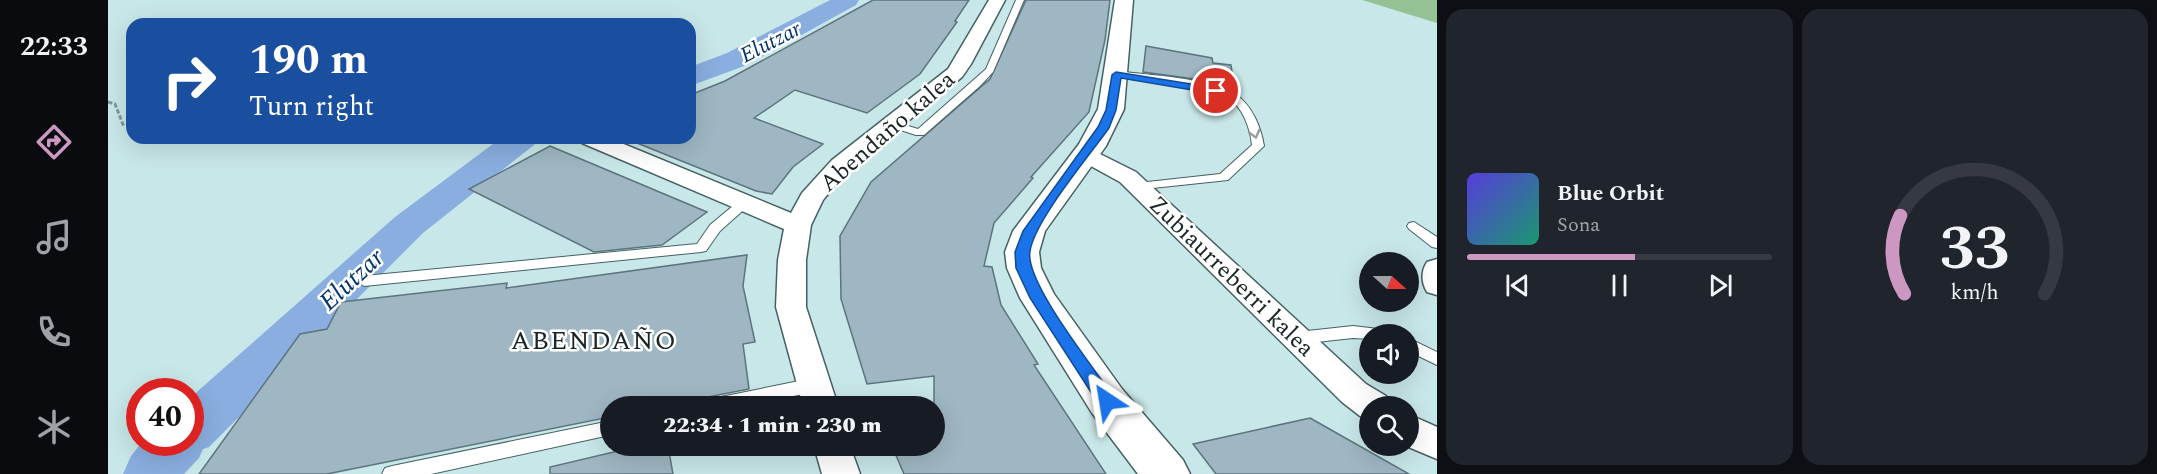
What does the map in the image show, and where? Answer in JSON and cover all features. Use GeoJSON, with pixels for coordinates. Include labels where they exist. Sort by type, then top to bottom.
{"type":"FeatureCollection","features":[{"type":"Feature","properties":{"kind":"street","name":"Abendaño kalea"},"geometry":{"type":"LineString","coordinates":[[817,396],[791,307],[792,260],[798,225],[811,198],[840,165],[955,73],[997,0]]}},
{"type":"Feature","properties":{"kind":"street"},"geometry":{"type":"LineString","coordinates":[[1124,0],[1111,110],[1103,128],[1086,154],[1029,231],[1022,252],[1023,268],[1038,298],[1107,401],[1166,474]]}},
{"type":"Feature","properties":{"kind":"street"},"geometry":{"type":"LineString","coordinates":[[604,144],[798,225]]}},
{"type":"Feature","properties":{"kind":"street","name":"Zubiaurreberri kalea"},"geometry":{"type":"LineString","coordinates":[[1086,154],[1128,177],[1359,396]]}},
{"type":"Feature","properties":{"kind":"street"},"geometry":{"type":"LineString","coordinates":[[1437,268],[1437,285]]}},
{"type":"Feature","properties":{"kind":"street"},"geometry":{"type":"LineString","coordinates":[[1419,435],[1437,444]]}},
{"type":"Feature","properties":{"kind":"street"},"geometry":{"type":"LineString","coordinates":[[835,456],[841,474]]}},
{"type":"Feature","properties":{"kind":"lane"},"geometry":{"type":"LineString","coordinates":[[892,124],[920,133],[977,84],[990,70],[1020,0]]}},
{"type":"Feature","properties":{"kind":"lane"},"geometry":{"type":"LineString","coordinates":[[1116,75],[1198,87],[1230,95],[1242,107],[1256,130],[1258,147],[1224,177],[1138,187]]}},
{"type":"Feature","properties":{"kind":"lane"},"geometry":{"type":"LineString","coordinates":[[364,281],[701,248],[715,228],[744,203]]}},
{"type":"Feature","properties":{"kind":"lane"},"geometry":{"type":"LineString","coordinates":[[1414,226],[1437,244]]}},
{"type":"Feature","properties":{"kind":"lane"},"geometry":{"type":"LineString","coordinates":[[1298,338],[1359,332]]}},
{"type":"Feature","properties":{"kind":"lane"},"geometry":{"type":"LineString","coordinates":[[1419,350],[1437,359]]}},
{"type":"Feature","properties":{"kind":"lane"},"geometry":{"type":"LineString","coordinates":[[392,474],[600,430]]}},
{"type":"Feature","properties":{"kind":"path"},"geometry":{"type":"LineString","coordinates":[[108,102],[115,104],[124,127]]}},
{"type":"Feature","properties":{"kind":"green space"},"geometry":{"type":"Polygon","coordinates":[[[1362,0],[1437,0],[1437,23],[1362,0]]]}},
{"type":"Feature","properties":{"kind":"building"},"geometry":{"type":"Polygon","coordinates":[[[873,0],[969,0],[955,21],[957,22],[920,74],[867,113],[795,90],[754,118],[823,144],[793,167],[772,194],[756,191],[639,144],[696,144],[696,93],[725,81],[873,0]]]}},
{"type":"Feature","properties":{"kind":"building"},"geometry":{"type":"Polygon","coordinates":[[[1026,0],[1110,0],[1105,40],[1089,112],[1031,177],[1033,178],[994,223],[984,266],[992,267],[1001,305],[1038,364],[1034,365],[1106,474],[904,474],[896,456],[945,456],[945,396],[934,396],[934,376],[867,384],[841,299],[840,236],[871,182],[990,79],[1026,0]]]}},
{"type":"Feature","properties":{"kind":"building"},"geometry":{"type":"Polygon","coordinates":[[[1146,46],[1212,58],[1213,63],[1231,65],[1234,87],[1143,72],[1146,46]]]}},
{"type":"Feature","properties":{"kind":"building"},"geometry":{"type":"Polygon","coordinates":[[[550,146],[707,212],[662,245],[594,252],[469,189],[550,146]]]}},
{"type":"Feature","properties":{"kind":"building"},"geometry":{"type":"Polygon","coordinates":[[[747,255],[743,286],[755,342],[743,344],[749,389],[713,396],[600,396],[600,419],[327,474],[199,474],[300,334],[327,329],[341,302],[507,283],[506,288],[747,255]]]}},
{"type":"Feature","properties":{"kind":"building"},"geometry":{"type":"Polygon","coordinates":[[[1310,418],[1359,446],[1359,456],[1377,456],[1409,474],[1216,474],[1193,444],[1310,418]]]}},
{"type":"Feature","properties":{"kind":"building"},"geometry":{"type":"Polygon","coordinates":[[[600,455],[670,456],[673,474],[550,474],[550,467],[600,455]]]}},
{"type":"Feature","properties":{"kind":"waterway","name":"Elutzar"},"geometry":{"type":"LineString","coordinates":[[696,75],[737,59],[848,0]]}},
{"type":"Feature","properties":{"kind":"waterway","name":"Elutzar"},"geometry":{"type":"LineString","coordinates":[[204,418],[409,225],[514,144]]}},
{"type":"Feature","properties":{"kind":"waterway","name":"Elutzar"},"geometry":{"type":"LineString","coordinates":[[152,474],[165,456]]}},
{"type":"Feature","properties":{"kind":"district","name":"ABENDAÑO"},"geometry":{"type":"Point","coordinates":[594,340]}},
{"type":"Feature","properties":{"kind":"route"},"geometry":{"type":"LineString","coordinates":[[1107,401],[1038,298],[1023,268],[1022,252],[1029,231],[1103,128],[1111,110],[1116,75],[1216,91]]}}]}
